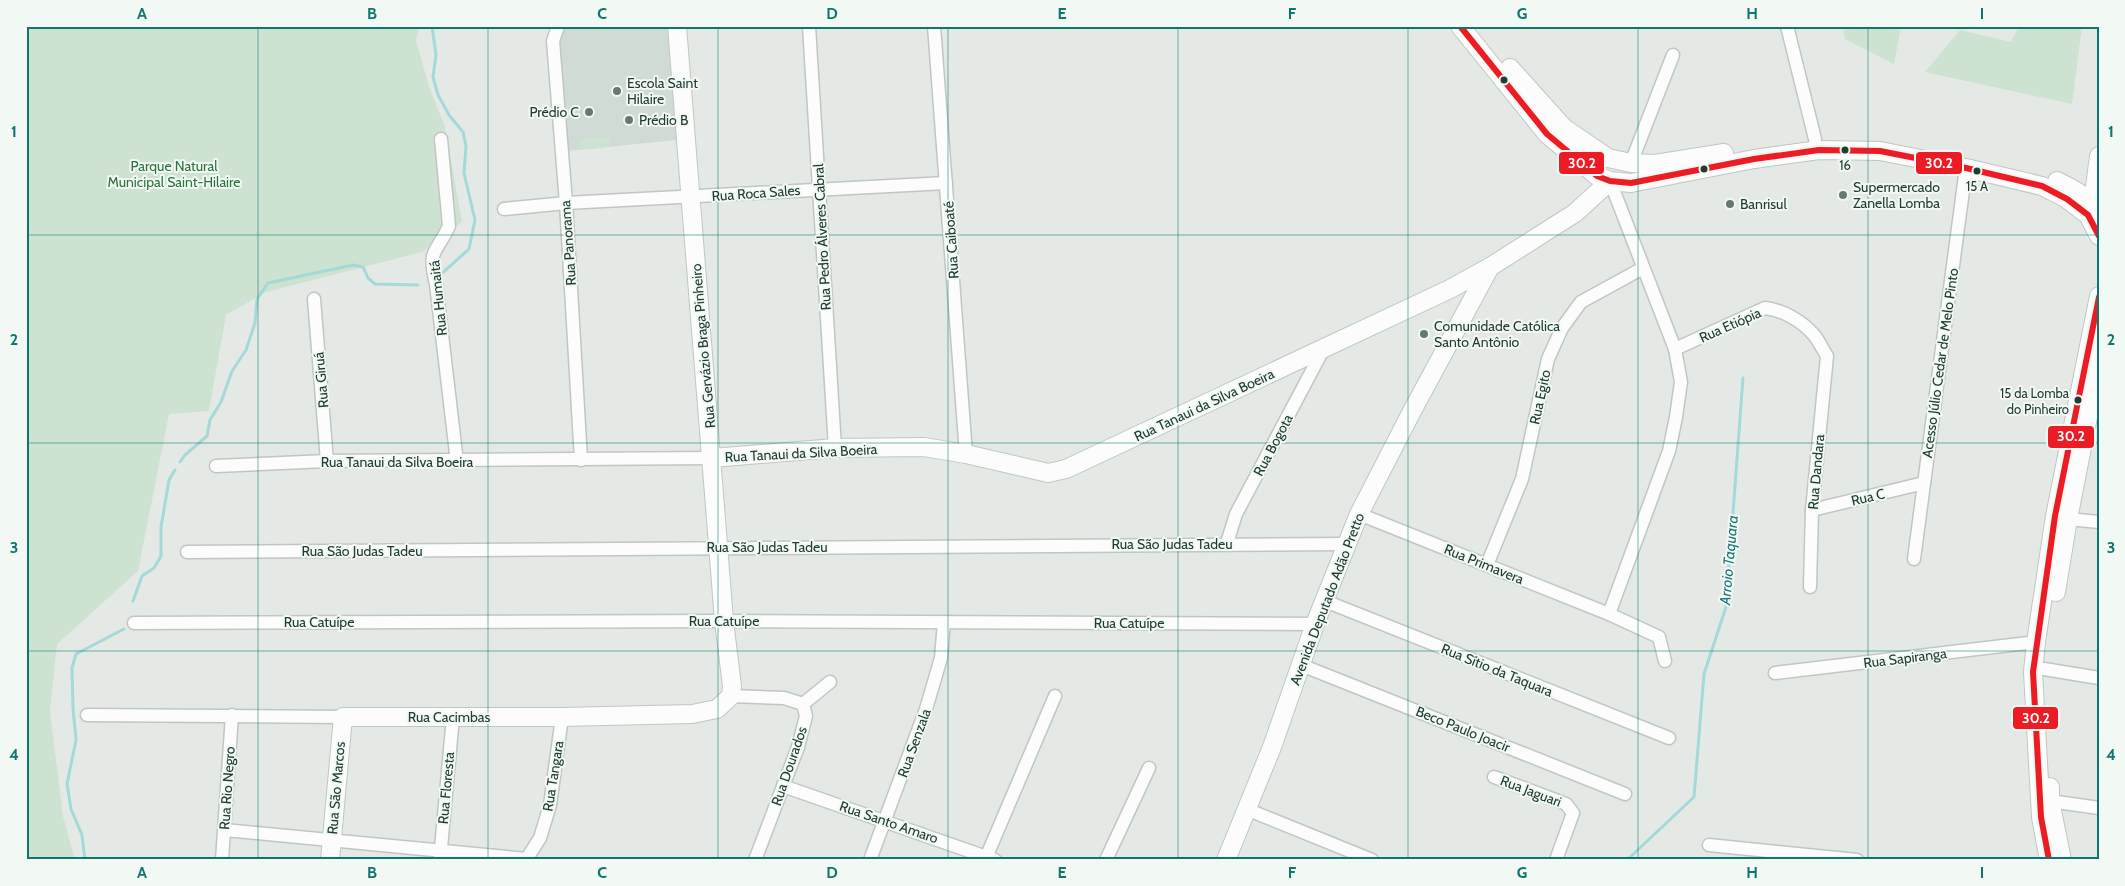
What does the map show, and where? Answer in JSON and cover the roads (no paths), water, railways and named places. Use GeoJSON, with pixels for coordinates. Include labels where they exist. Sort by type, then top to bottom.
{"type":"FeatureCollection","features":[{"type":"Feature","properties":{"kind":"street","name":"Rua Panorama"},"geometry":{"type":"LineString","coordinates":[[558,26],[553,41],[566,203],[581,460]]}},
{"type":"Feature","properties":{"kind":"street","name":"Rua Gervázio Braga Pinheiro"},"geometry":{"type":"LineString","coordinates":[[677,26],[724,621],[732,686],[730,696]]}},
{"type":"Feature","properties":{"kind":"street","name":"Rua Pedro Álveres Cabral"},"geometry":{"type":"LineString","coordinates":[[809,26],[835,448]]}},
{"type":"Feature","properties":{"kind":"street","name":"Rua Caiboaté"},"geometry":{"type":"LineString","coordinates":[[934,26],[966,454]]}},
{"type":"Feature","properties":{"kind":"street"},"geometry":{"type":"LineString","coordinates":[[1460,26],[1547,134],[1604,178],[1631,183],[1754,159],[1818,150],[1880,151],[1966,168],[2042,186],[2093,209]]}},
{"type":"Feature","properties":{"kind":"street"},"geometry":{"type":"LineString","coordinates":[[1476,26],[1512,71],[1564,128],[1608,158],[1631,163],[1655,164],[1815,139],[1883,141],[1914,145],[2046,176],[2078,192],[2093,209]]}},
{"type":"Feature","properties":{"kind":"street"},"geometry":{"type":"LineString","coordinates":[[1787,26],[1815,139]]}},
{"type":"Feature","properties":{"kind":"street"},"geometry":{"type":"LineString","coordinates":[[1631,183],[1631,163],[1673,55]]}},
{"type":"Feature","properties":{"kind":"street","name":"Rua Humaitá"},"geometry":{"type":"LineString","coordinates":[[441,139],[449,226],[444,238],[435,248],[432,268],[436,284],[457,462]]}},
{"type":"Feature","properties":{"kind":"street"},"geometry":{"type":"LineString","coordinates":[[2099,156],[2093,209],[2099,236]]}},
{"type":"Feature","properties":{"kind":"street","name":"Rua Tanaui da Silva Boeira"},"geometry":{"type":"LineString","coordinates":[[216,466],[327,461],[457,462],[712,458],[835,448],[924,448],[966,454],[1048,473],[1066,469],[1450,289],[1490,267],[1575,213],[1604,178],[1608,158]]}},
{"type":"Feature","properties":{"kind":"street","name":"Acesso Júlio Cedar de Melo Pinto"},"geometry":{"type":"LineString","coordinates":[[1914,559],[1966,168]]}},
{"type":"Feature","properties":{"kind":"street"},"geometry":{"type":"LineString","coordinates":[[1604,178],[1644,268],[1675,349],[1681,382],[1669,451],[1609,614]]}},
{"type":"Feature","properties":{"kind":"street","name":"Rua Roca Sales"},"geometry":{"type":"LineString","coordinates":[[504,209],[566,203],[946,184]]}},
{"type":"Feature","properties":{"kind":"street","name":"Avenida Deputado Adão Pretto"},"geometry":{"type":"LineString","coordinates":[[1226,860],[1272,747],[1315,624],[1359,514],[1411,412],[1490,267]]}},
{"type":"Feature","properties":{"kind":"street","name":"Rua Egito"},"geometry":{"type":"LineString","coordinates":[[1487,565],[1522,479],[1548,359],[1562,328],[1581,302],[1644,268]]}},
{"type":"Feature","properties":{"kind":"street"},"geometry":{"type":"LineString","coordinates":[[2048,860],[2041,817],[2034,672],[2036,642],[2055,516],[2099,296]]}},
{"type":"Feature","properties":{"kind":"street","name":"Rua Giruá"},"geometry":{"type":"LineString","coordinates":[[314,299],[327,461]]}},
{"type":"Feature","properties":{"kind":"street","name":"Rua Etiópia"},"geometry":{"type":"LineString","coordinates":[[1675,349],[1765,308],[1780,309],[1800,324],[1814,335],[1827,356]]}},
{"type":"Feature","properties":{"kind":"street","name":"Rua Bogota"},"geometry":{"type":"LineString","coordinates":[[1227,543],[1236,514],[1324,348]]}},
{"type":"Feature","properties":{"kind":"street","name":"Rua Dandara"},"geometry":{"type":"LineString","coordinates":[[1810,587],[1812,510],[1827,356]]}},
{"type":"Feature","properties":{"kind":"street"},"geometry":{"type":"LineString","coordinates":[[2062,860],[2050,801],[2044,669],[2068,519],[2099,361]]}},
{"type":"Feature","properties":{"kind":"street","name":"Rua C"},"geometry":{"type":"LineString","coordinates":[[1812,510],[1924,484]]}},
{"type":"Feature","properties":{"kind":"street","name":"Rua Primavera"},"geometry":{"type":"LineString","coordinates":[[1359,514],[1609,614],[1659,637],[1665,661]]}},
{"type":"Feature","properties":{"kind":"street"},"geometry":{"type":"LineString","coordinates":[[2068,519],[2099,522]]}},
{"type":"Feature","properties":{"kind":"street","name":"Rua São Judas Tadeu"},"geometry":{"type":"LineString","coordinates":[[188,552],[1227,543],[1346,544]]}},
{"type":"Feature","properties":{"kind":"street","name":"Rua Sítio da Taquara"},"geometry":{"type":"LineString","coordinates":[[1325,602],[1669,738]]}},
{"type":"Feature","properties":{"kind":"street","name":"Rua Catuípe"},"geometry":{"type":"LineString","coordinates":[[134,623],[724,621],[1315,624]]}},
{"type":"Feature","properties":{"kind":"street","name":"Rua Senzala"},"geometry":{"type":"LineString","coordinates":[[870,860],[926,709],[941,658],[944,622]]}},
{"type":"Feature","properties":{"kind":"street","name":"Rua Sapiranga"},"geometry":{"type":"LineString","coordinates":[[1775,673],[2036,642]]}},
{"type":"Feature","properties":{"kind":"street","name":"Beco Paulo Joacir"},"geometry":{"type":"LineString","coordinates":[[1301,665],[1625,794]]}},
{"type":"Feature","properties":{"kind":"street"},"geometry":{"type":"LineString","coordinates":[[2044,669],[2099,678]]}},
{"type":"Feature","properties":{"kind":"street"},"geometry":{"type":"LineString","coordinates":[[730,696],[784,698],[803,704],[830,682]]}},
{"type":"Feature","properties":{"kind":"street","name":"Rua Cacimbas"},"geometry":{"type":"LineString","coordinates":[[87,716],[562,717],[692,714],[717,709],[730,696]]}},
{"type":"Feature","properties":{"kind":"street"},"geometry":{"type":"LineString","coordinates":[[989,859],[1055,696]]}},
{"type":"Feature","properties":{"kind":"street","name":"Rua Dourados"},"geometry":{"type":"LineString","coordinates":[[755,860],[798,747],[806,716],[803,704]]}},
{"type":"Feature","properties":{"kind":"street","name":"Rua Rio Negro"},"geometry":{"type":"LineString","coordinates":[[222,860],[232,716]]}},
{"type":"Feature","properties":{"kind":"street","name":"Rua São Marcos"},"geometry":{"type":"LineString","coordinates":[[330,860],[343,716]]}},
{"type":"Feature","properties":{"kind":"street","name":"Rua Floresta"},"geometry":{"type":"LineString","coordinates":[[440,855],[453,717]]}},
{"type":"Feature","properties":{"kind":"street","name":"Rua Tangara"},"geometry":{"type":"LineString","coordinates":[[526,859],[540,838],[550,805],[562,717]]}},
{"type":"Feature","properties":{"kind":"street"},"geometry":{"type":"LineString","coordinates":[[1106,860],[1149,768]]}},
{"type":"Feature","properties":{"kind":"street","name":"Rua Jaguari"},"geometry":{"type":"LineString","coordinates":[[1494,776],[1566,804],[1570,808],[1573,813],[1556,860]]}},
{"type":"Feature","properties":{"kind":"street","name":"Rua Santo Amaro"},"geometry":{"type":"LineString","coordinates":[[783,786],[989,859]]}},
{"type":"Feature","properties":{"kind":"street"},"geometry":{"type":"LineString","coordinates":[[2050,801],[2099,808]]}},
{"type":"Feature","properties":{"kind":"street"},"geometry":{"type":"LineString","coordinates":[[1246,809],[1347,855],[1372,860]]}},
{"type":"Feature","properties":{"kind":"street"},"geometry":{"type":"LineString","coordinates":[[225,830],[440,855],[526,859]]}},
{"type":"Feature","properties":{"kind":"street"},"geometry":{"type":"LineString","coordinates":[[1709,845],[1857,860]]}},
{"type":"Feature","properties":{"kind":"waterway"},"geometry":{"type":"LineString","coordinates":[[432,26],[436,55],[433,77],[438,95],[449,115],[463,132],[466,146],[464,173],[475,220],[469,249],[439,276]]}},
{"type":"Feature","properties":{"kind":"waterway"},"geometry":{"type":"LineString","coordinates":[[180,462],[185,455],[207,436],[210,420],[221,402],[232,371],[246,350],[255,323],[257,299],[268,283],[353,265],[363,267],[368,278],[375,284],[418,285]]}},
{"type":"Feature","properties":{"kind":"waterway","name":"Arroio Taquara"},"geometry":{"type":"LineString","coordinates":[[1627,860],[1694,797],[1704,674],[1726,607],[1743,378]]}},
{"type":"Feature","properties":{"kind":"waterway"},"geometry":{"type":"LineString","coordinates":[[133,601],[142,576],[154,568],[161,556],[161,527],[169,480],[175,470]]}},
{"type":"Feature","properties":{"kind":"waterway"},"geometry":{"type":"LineString","coordinates":[[85,860],[82,835],[71,809],[67,784],[76,740],[72,668],[76,654],[124,629]]}},
{"type":"Feature","properties":{"kind":"place","name":"Escola Saint Hilaire"},"geometry":{"type":"Point","coordinates":[617,91]}},
{"type":"Feature","properties":{"kind":"place","name":"Prédio C"},"geometry":{"type":"Point","coordinates":[589,112]}},
{"type":"Feature","properties":{"kind":"place","name":"Prédio B"},"geometry":{"type":"Point","coordinates":[629,120]}},
{"type":"Feature","properties":{"kind":"place","name":"16"},"geometry":{"type":"Point","coordinates":[1845,150]}},
{"type":"Feature","properties":{"kind":"place","name":"15 A"},"geometry":{"type":"Point","coordinates":[1977,171]}},
{"type":"Feature","properties":{"kind":"place","name":"Supermercado Zanella Lomba"},"geometry":{"type":"Point","coordinates":[1843,195]}},
{"type":"Feature","properties":{"kind":"place","name":"Banrisul"},"geometry":{"type":"Point","coordinates":[1730,204]}},
{"type":"Feature","properties":{"kind":"place","name":"Comunidade Católica Santo Antônio"},"geometry":{"type":"Point","coordinates":[1424,334]}},
{"type":"Feature","properties":{"kind":"place","name":"15 da Lomba do Pinheiro"},"geometry":{"type":"Point","coordinates":[2078,400]}},
{"type":"Feature","properties":{"kind":"park label","name":"Parque Natural Municipal Saint-Hilaire"},"geometry":{"type":"Point","coordinates":[174,174]}}]}
